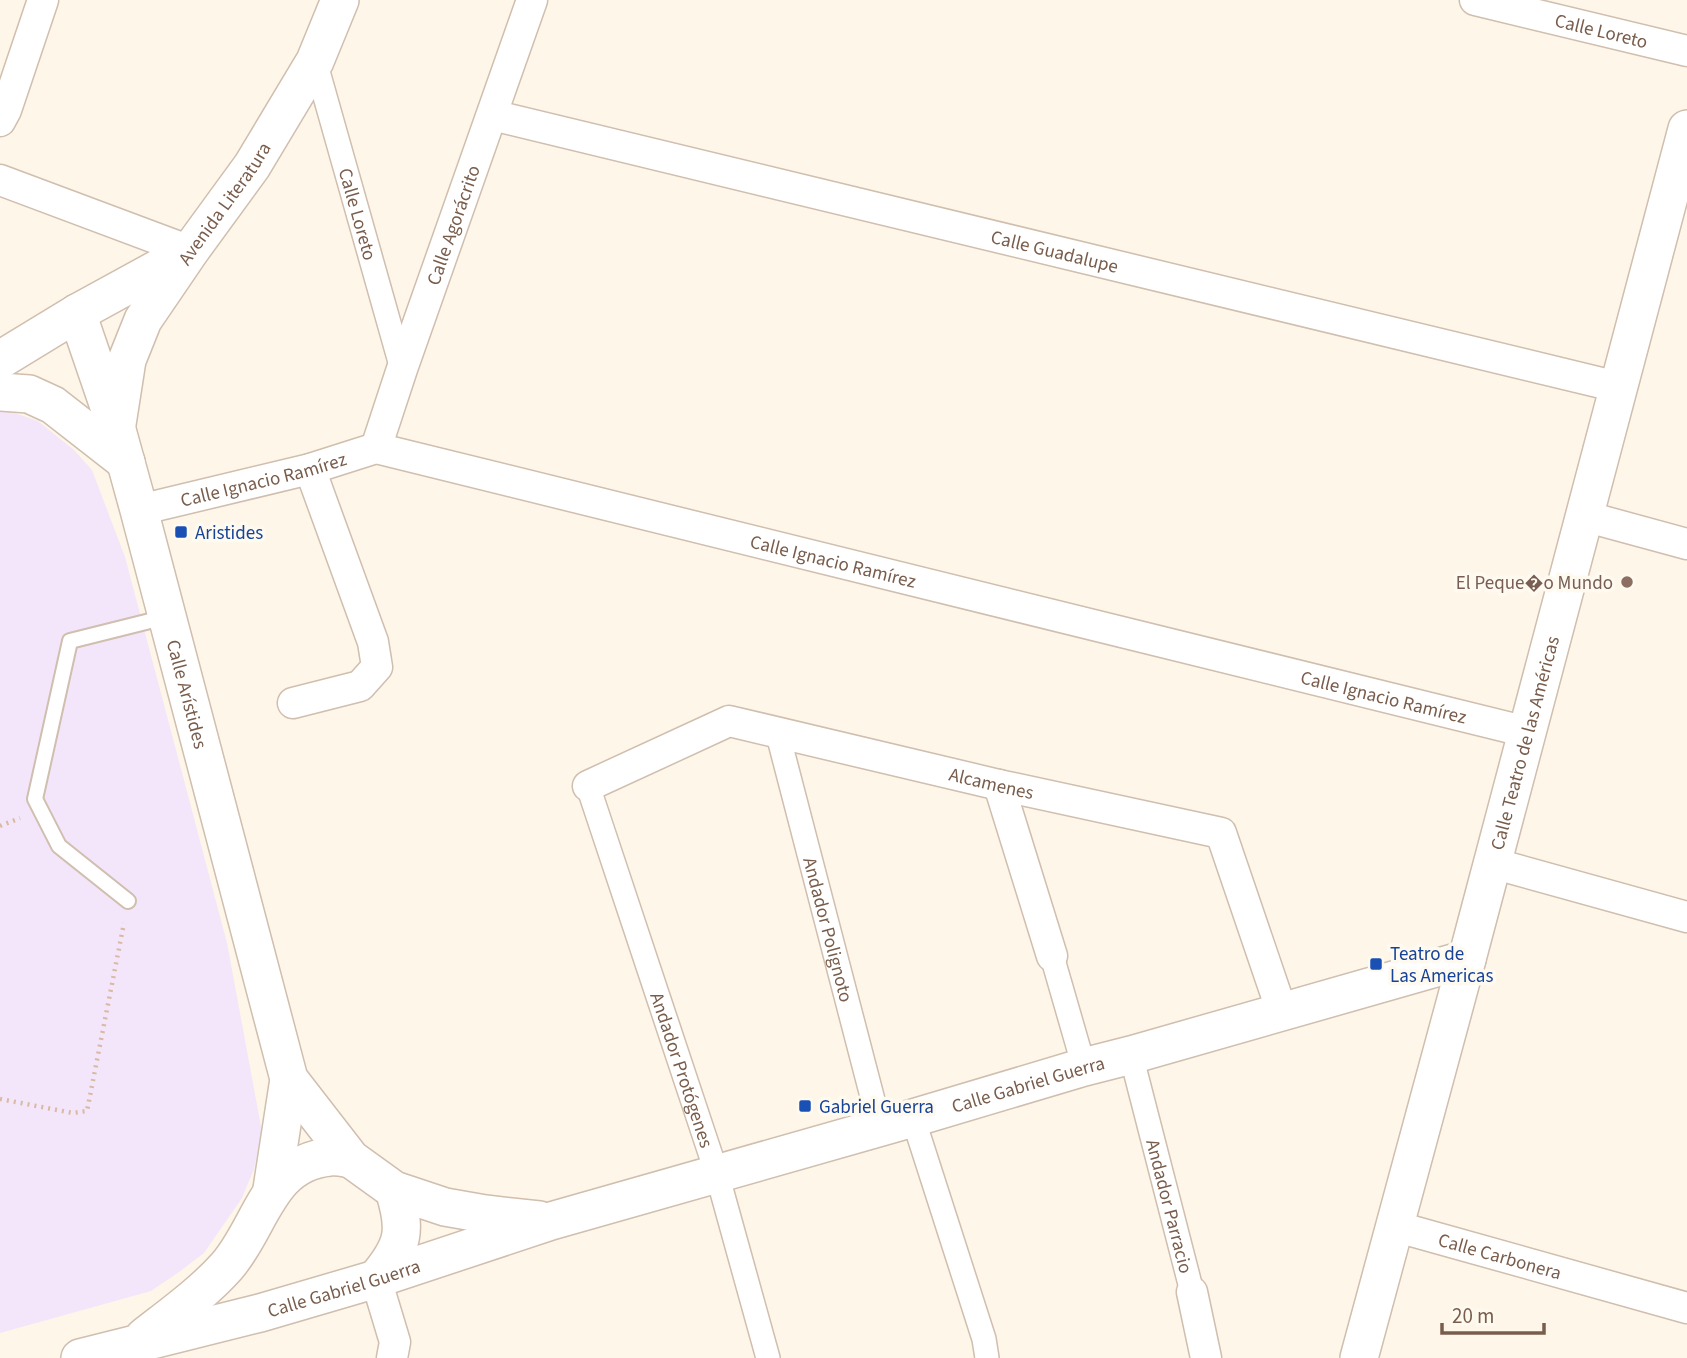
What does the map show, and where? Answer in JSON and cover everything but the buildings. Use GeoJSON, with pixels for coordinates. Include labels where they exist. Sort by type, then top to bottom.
{"type":"FeatureCollection","features":[{"type":"Feature","properties":{"kind":"street"},"geometry":{"type":"LineString","coordinates":[[0,121],[43,0]]}},
{"type":"Feature","properties":{"kind":"street","name":"Avenida Literatura"},"geometry":{"type":"LineString","coordinates":[[7,349],[190,251],[252,166],[315,61],[340,0]]}},
{"type":"Feature","properties":{"kind":"street","name":"Calle Agorácrito"},"geometry":{"type":"LineString","coordinates":[[376,448],[401,369],[532,0]]}},
{"type":"Feature","properties":{"kind":"street","name":"Calle Loreto"},"geometry":{"type":"LineString","coordinates":[[1475,0],[1687,51]]}},
{"type":"Feature","properties":{"kind":"street","name":"Calle Loreto"},"geometry":{"type":"LineString","coordinates":[[315,61],[401,369]]}},
{"type":"Feature","properties":{"kind":"street","name":"Calle Guadalupe"},"geometry":{"type":"LineString","coordinates":[[492,115],[1618,387]]}},
{"type":"Feature","properties":{"kind":"street","name":"Calle Teatro de las Américas"},"geometry":{"type":"LineString","coordinates":[[1359,1358],[1684,148]]}},
{"type":"Feature","properties":{"kind":"street"},"geometry":{"type":"LineString","coordinates":[[0,180],[190,251],[143,320],[127,360],[121,446],[53,405],[29,394],[0,392]]}},
{"type":"Feature","properties":{"kind":"street","name":"Calle Arístides"},"geometry":{"type":"LineString","coordinates":[[77,313],[139,510],[289,1079],[351,1158]]}},
{"type":"Feature","properties":{"kind":"street","name":"Calle Ignacio Ramírez"},"geometry":{"type":"LineString","coordinates":[[139,510],[310,469],[376,448],[1527,732]]}},
{"type":"Feature","properties":{"kind":"street"},"geometry":{"type":"LineString","coordinates":[[293,703],[360,686],[377,667],[373,642],[310,469]]}},
{"type":"Feature","properties":{"kind":"street"},"geometry":{"type":"LineString","coordinates":[[1584,516],[1687,544]]}},
{"type":"Feature","properties":{"kind":"street","name":"Alcamenes"},"geometry":{"type":"LineString","coordinates":[[588,786],[729,721],[999,785],[1221,833],[1282,1012]]}},
{"type":"Feature","properties":{"kind":"street","name":"Andador Polignoto"},"geometry":{"type":"LineString","coordinates":[[777,731],[897,1123],[984,1339],[987,1358]]}},
{"type":"Feature","properties":{"kind":"street"},"geometry":{"type":"LineString","coordinates":[[999,785],[1084,1066]]}},
{"type":"Feature","properties":{"kind":"street","name":"Andador Protógenes"},"geometry":{"type":"LineString","coordinates":[[588,786],[717,1174],[768,1358]]}},
{"type":"Feature","properties":{"kind":"street"},"geometry":{"type":"LineString","coordinates":[[1492,863],[1687,917]]}},
{"type":"Feature","properties":{"kind":"street","name":"Calle Gabriel Guerra"},"geometry":{"type":"LineString","coordinates":[[80,1358],[260,1313],[376,1279],[551,1221],[897,1123],[1084,1066],[1466,959]]}},
{"type":"Feature","properties":{"kind":"street","name":"Andador Parracio"},"geometry":{"type":"LineString","coordinates":[[1131,1055],[1192,1292],[1206,1358]]}},
{"type":"Feature","properties":{"kind":"street","name":"Calle Arístides"},"geometry":{"type":"LineString","coordinates":[[272,1189],[289,1079]]}},
{"type":"Feature","properties":{"kind":"street"},"geometry":{"type":"LineString","coordinates":[[272,1189],[293,1169],[312,1160],[331,1156],[351,1158]]}},
{"type":"Feature","properties":{"kind":"street","name":"Calle Gabriel Guerra"},"geometry":{"type":"LineString","coordinates":[[351,1158],[394,1190],[445,1207],[551,1221]]}},
{"type":"Feature","properties":{"kind":"street","name":"Calle Gabriel Guerra"},"geometry":{"type":"LineString","coordinates":[[135,1344],[227,1266],[246,1239],[272,1189]]}},
{"type":"Feature","properties":{"kind":"street"},"geometry":{"type":"LineString","coordinates":[[392,1358],[395,1342],[376,1279],[392,1260],[401,1238],[401,1213],[394,1190]]}},
{"type":"Feature","properties":{"kind":"street","name":"Calle Carbonera"},"geometry":{"type":"LineString","coordinates":[[1394,1226],[1687,1308]]}},
{"type":"Feature","properties":{"kind":"street"},"geometry":{"type":"LineString","coordinates":[[227,1266],[231,1285],[237,1295],[260,1313]]}},
{"type":"Feature","properties":{"kind":"lane"},"geometry":{"type":"LineString","coordinates":[[128,901],[59,846],[35,799],[70,641],[167,617]]}},
{"type":"Feature","properties":{"kind":"path"},"geometry":{"type":"LineString","coordinates":[[0,1099],[73,1113],[87,1111],[128,901]]}},
{"type":"Feature","properties":{"kind":"shaded area"},"geometry":{"type":"Polygon","coordinates":[[[0,408],[38,421],[74,450],[92,470],[125,557],[227,943],[262,1132],[254,1169],[242,1198],[204,1253],[151,1291],[0,1333],[0,408]]]}},
{"type":"Feature","properties":{"kind":"place","name":"Aristides"},"geometry":{"type":"Point","coordinates":[181,532]}},
{"type":"Feature","properties":{"kind":"place","name":"El Peque�o Mundo"},"geometry":{"type":"Point","coordinates":[1627,582]}},
{"type":"Feature","properties":{"kind":"place","name":"Teatro de Las Americas"},"geometry":{"type":"Point","coordinates":[1376,964]}},
{"type":"Feature","properties":{"kind":"place","name":"Gabriel Guerra"},"geometry":{"type":"Point","coordinates":[805,1106]}}]}
